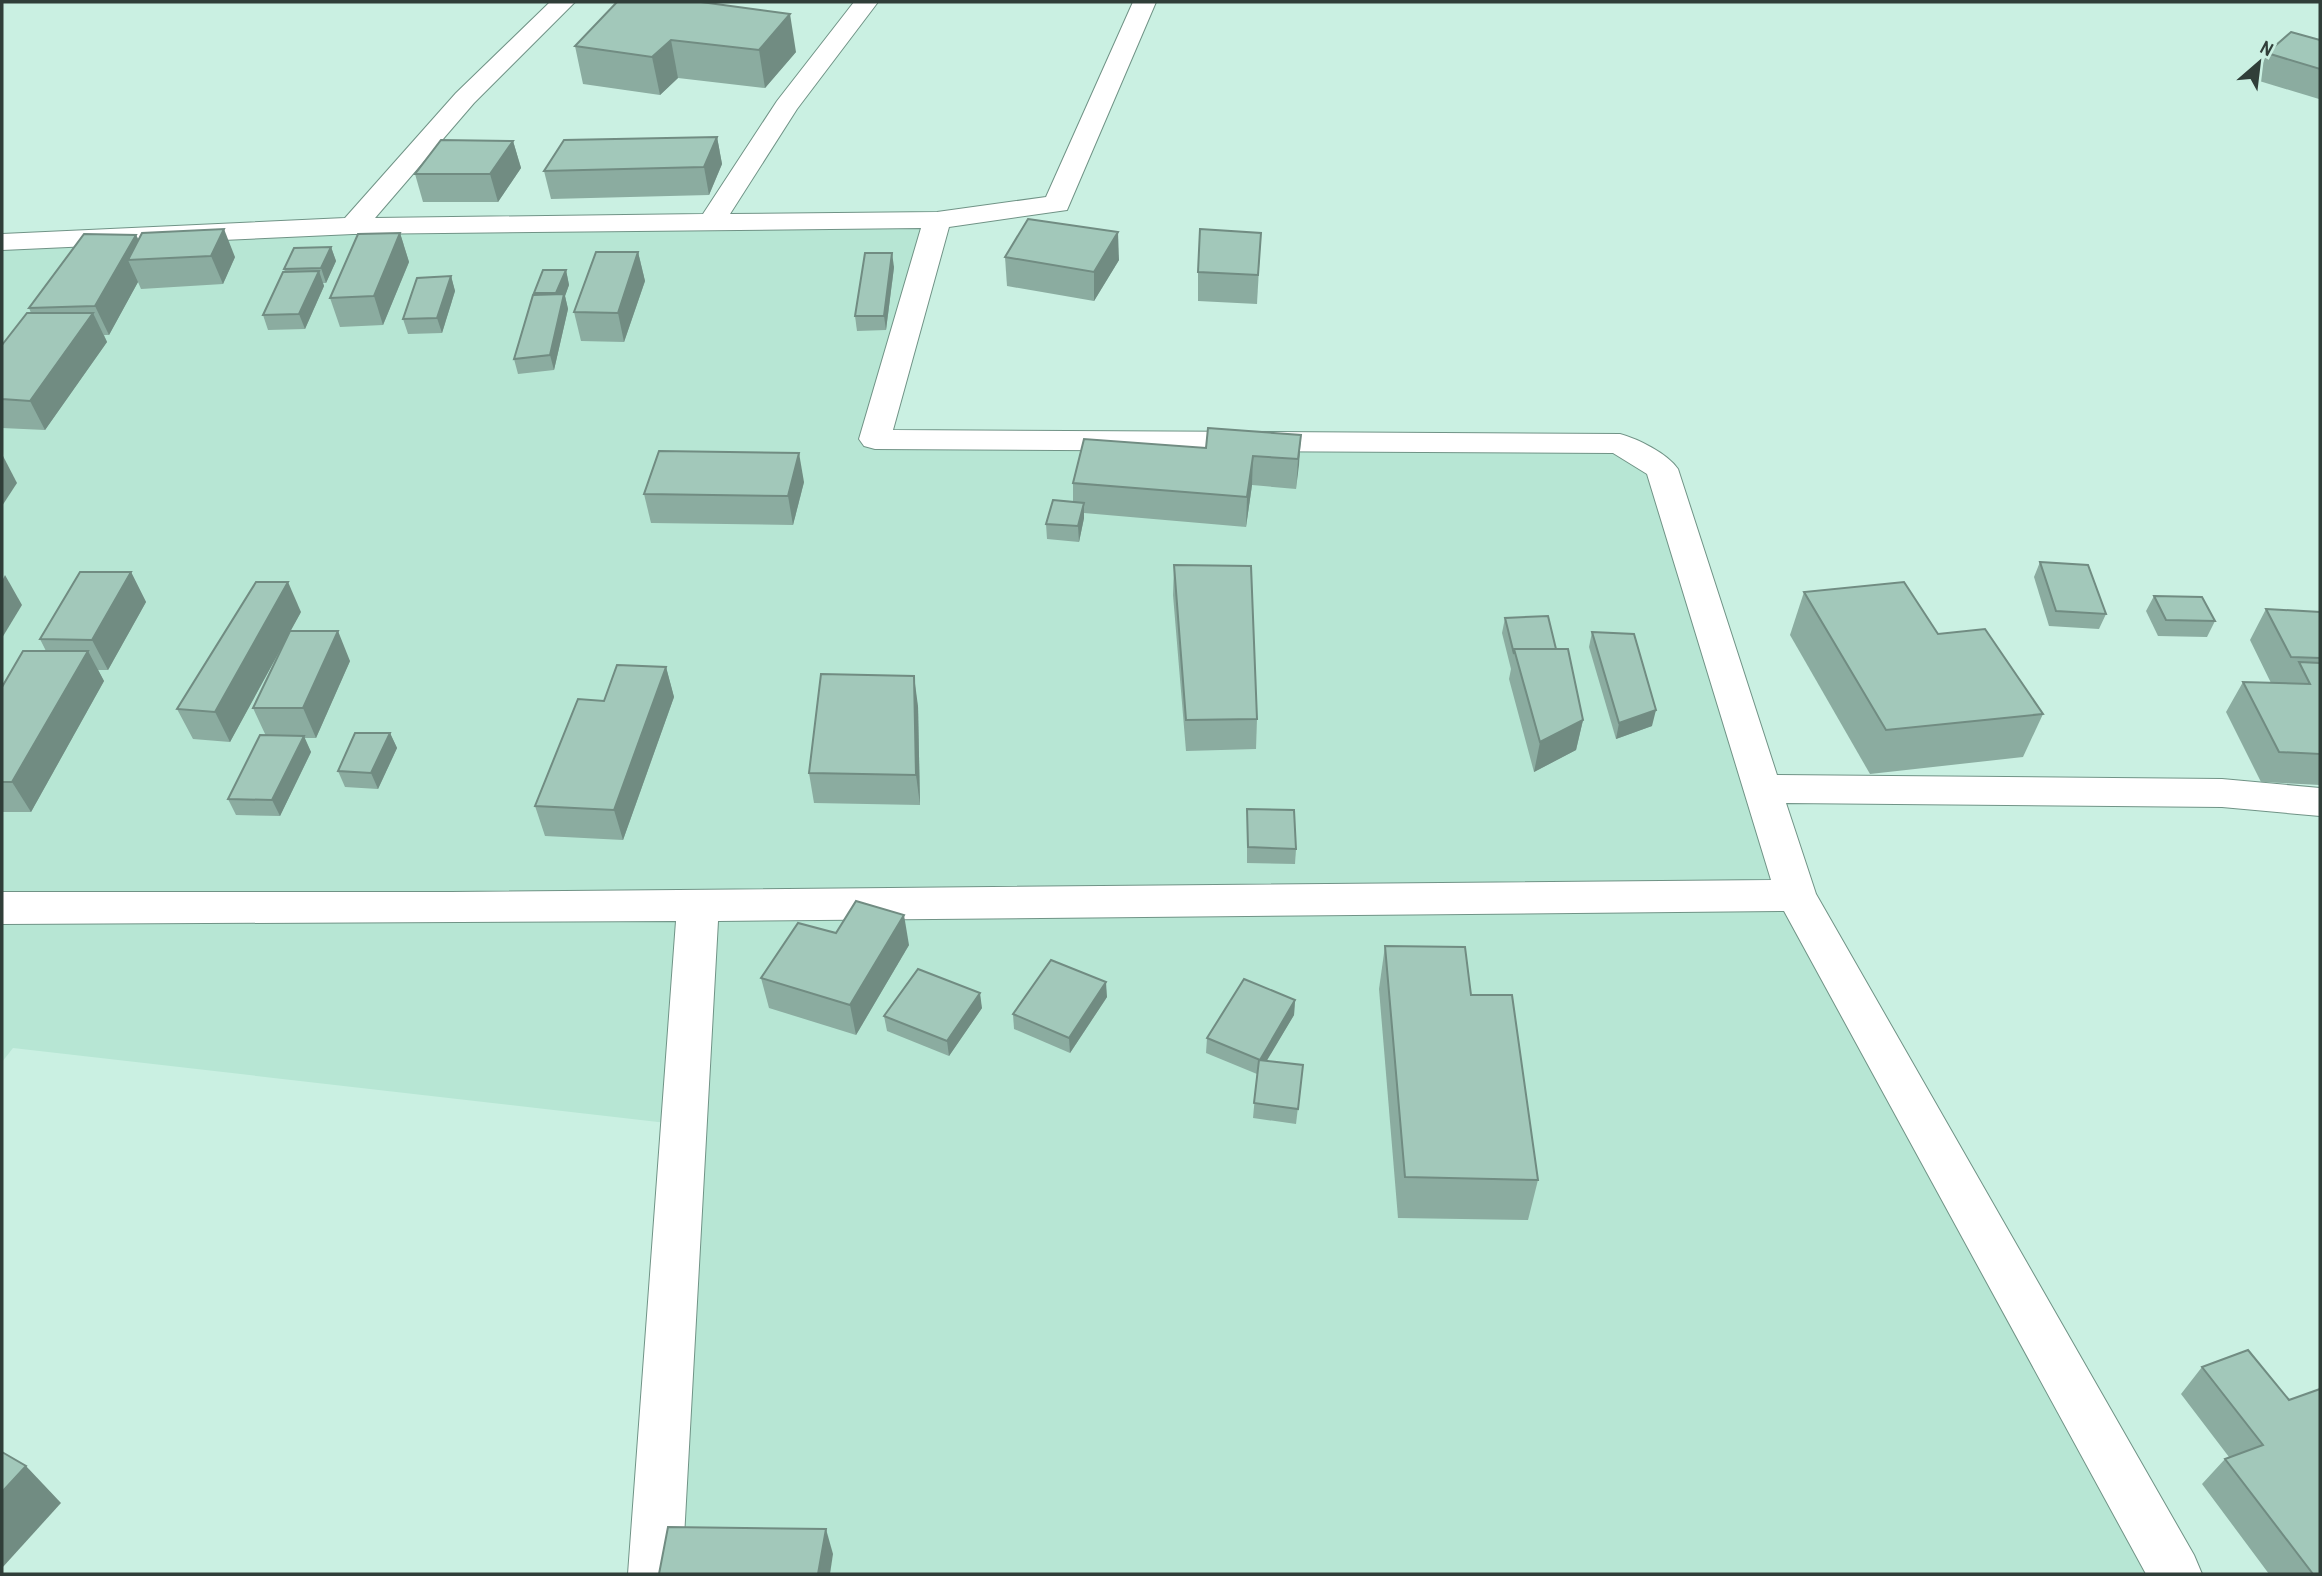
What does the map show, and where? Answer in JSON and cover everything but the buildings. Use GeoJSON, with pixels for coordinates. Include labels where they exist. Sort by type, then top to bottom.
{"type":"FeatureCollection","features":[{"type":"Feature","properties":{"kind":"street"},"geometry":{"type":"LineString","coordinates":[[353,226],[465,98],[563,2]]}},
{"type":"Feature","properties":{"kind":"street"},"geometry":{"type":"LineString","coordinates":[[712,221],[786,106],[866,2]]}},
{"type":"Feature","properties":{"kind":"street"},"geometry":{"type":"LineString","coordinates":[[2,242],[353,226],[937,220],[1057,204],[1145,2]]}},
{"type":"Feature","properties":{"kind":"street"},"geometry":{"type":"LineString","coordinates":[[937,220],[875,439],[1620,443],[1662,469],[1796,895],[2175,1574]]}},
{"type":"Feature","properties":{"kind":"street"},"geometry":{"type":"LineString","coordinates":[[1763,789],[2222,793],[2320,802]]}},
{"type":"Feature","properties":{"kind":"street"},"geometry":{"type":"LineString","coordinates":[[2,908],[1796,895]]}},
{"type":"Feature","properties":{"kind":"street"},"geometry":{"type":"LineString","coordinates":[[655,1574],[698,905]]}},
{"type":"Feature","properties":{"kind":"shaded area"},"geometry":{"type":"Polygon","coordinates":[[[937,220],[875,438],[1620,444],[1662,469],[1796,895],[2175,1574],[655,1574],[693,1126],[13,1048],[2,1062],[2,243],[937,220]]]}}]}
